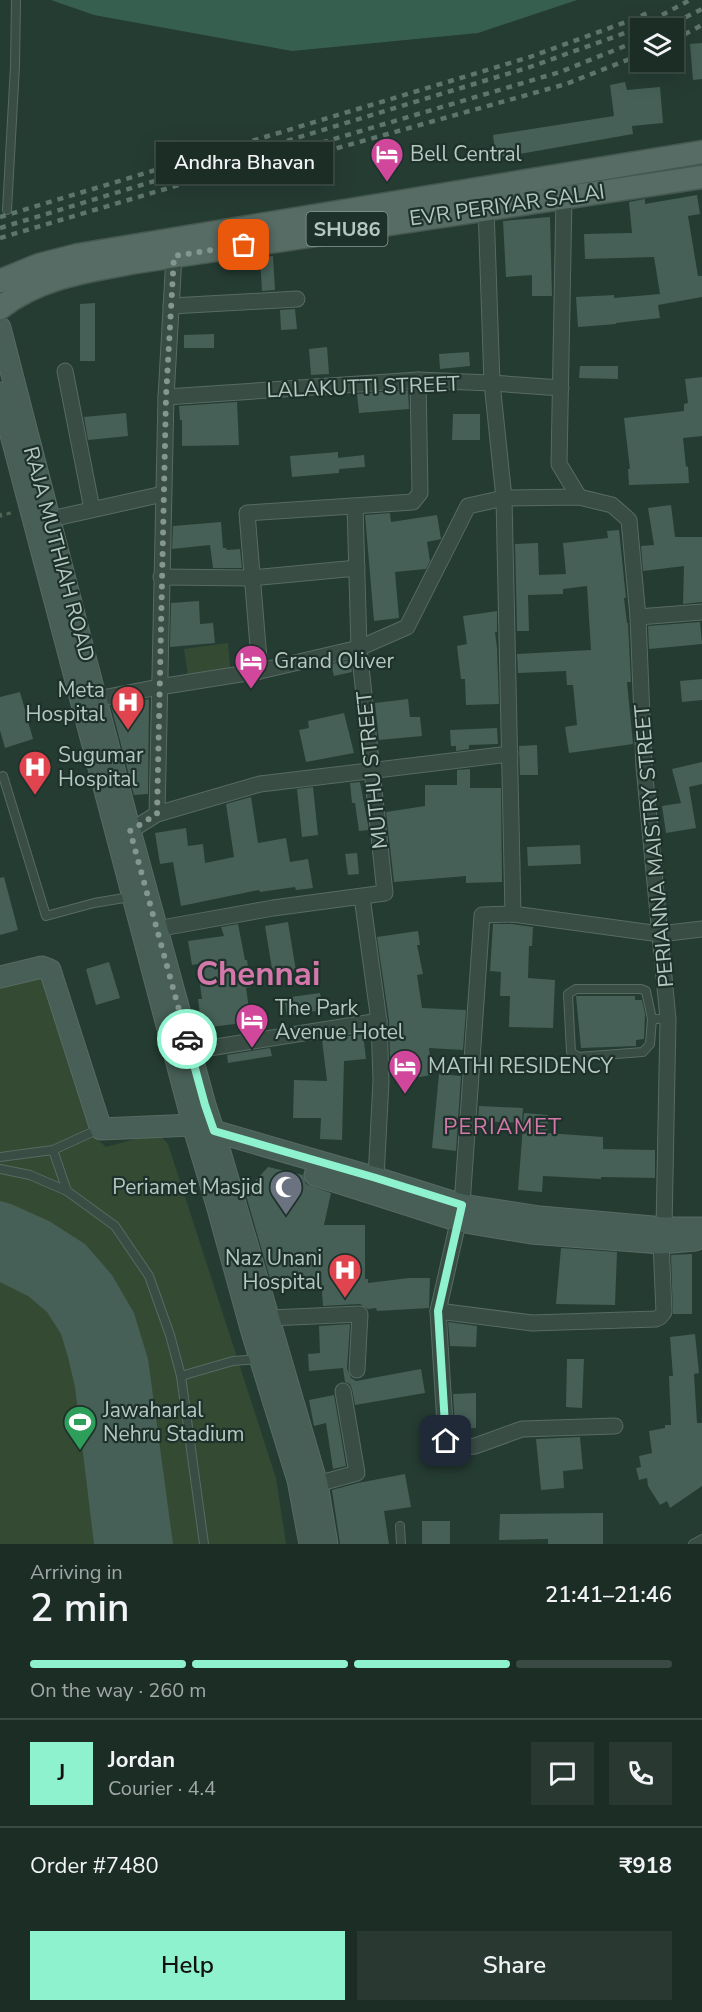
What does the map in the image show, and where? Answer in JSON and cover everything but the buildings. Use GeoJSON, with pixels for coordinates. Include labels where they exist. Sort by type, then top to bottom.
{"type":"FeatureCollection","features":[{"type":"Feature","properties":{"kind":"main road","name":"EVR PERIYAR SALAI"},"geometry":{"type":"LineString","coordinates":[[0,280],[39,265],[78,255],[702,152]]}},
{"type":"Feature","properties":{"kind":"main road","name":"EVR PERIYAR SALAI"},"geometry":{"type":"LineString","coordinates":[[0,308],[24,291],[52,280],[109,267],[702,177]]}},
{"type":"Feature","properties":{"kind":"main road","name":"RAJA MUTHIAH ROAD"},"geometry":{"type":"LineString","coordinates":[[0,328],[130,831],[139,894],[156,929],[190,1051],[217,1205],[269,1356],[317,1484],[327,1544]]}},
{"type":"Feature","properties":{"kind":"main road","name":"RAJA MUTHIAH ROAD"},"geometry":{"type":"LineString","coordinates":[[1,399],[9,441],[205,1133],[270,1318],[269,1356],[298,1480],[310,1544]]}},
{"type":"Feature","properties":{"kind":"main road"},"geometry":{"type":"LineString","coordinates":[[0,977],[42,967],[50,970],[101,1129],[205,1133],[376,1178],[460,1213]]}},
{"type":"Feature","properties":{"kind":"main road"},"geometry":{"type":"LineString","coordinates":[[205,1133],[531,1233],[663,1236],[702,1240]]}},
{"type":"Feature","properties":{"kind":"main road"},"geometry":{"type":"LineString","coordinates":[[663,1236],[702,1228]]}},
{"type":"Feature","properties":{"kind":"street"},"geometry":{"type":"LineString","coordinates":[[564,197],[559,464],[579,497]]}},
{"type":"Feature","properties":{"kind":"street"},"geometry":{"type":"LineString","coordinates":[[486,208],[492,382],[504,498],[513,914]]}},
{"type":"Feature","properties":{"kind":"street"},"geometry":{"type":"LineString","coordinates":[[157,814],[163,494],[174,256]]}},
{"type":"Feature","properties":{"kind":"street"},"geometry":{"type":"LineString","coordinates":[[171,306],[297,299]]}},
{"type":"Feature","properties":{"kind":"street"},"geometry":{"type":"LineString","coordinates":[[64,371],[92,509]]}},
{"type":"Feature","properties":{"kind":"street"},"geometry":{"type":"LineString","coordinates":[[260,671],[247,513],[413,502],[420,493],[418,380]]}},
{"type":"Feature","properties":{"kind":"street","name":"LALAKUTTI STREET"},"geometry":{"type":"LineString","coordinates":[[166,397],[418,380],[492,382],[561,388]]}},
{"type":"Feature","properties":{"kind":"street"},"geometry":{"type":"LineString","coordinates":[[51,519],[163,494]]}},
{"type":"Feature","properties":{"kind":"street","name":"PERIANNA MAISTRY STREET"},"geometry":{"type":"LineString","coordinates":[[359,648],[407,627],[468,506],[504,498],[579,497],[612,505],[629,520],[638,617],[644,766],[668,1019],[663,1236],[664,1312],[656,1318],[532,1323],[438,1311]]}},
{"type":"Feature","properties":{"kind":"street","name":"MUTHU STREET"},"geometry":{"type":"LineString","coordinates":[[355,506],[359,648],[385,893],[362,897]]}},
{"type":"Feature","properties":{"kind":"street"},"geometry":{"type":"LineString","coordinates":[[161,577],[252,578],[357,568]]}},
{"type":"Feature","properties":{"kind":"street"},"geometry":{"type":"LineString","coordinates":[[638,617],[702,612]]}},
{"type":"Feature","properties":{"kind":"street"},"geometry":{"type":"LineString","coordinates":[[97,699],[260,671],[359,648]]}},
{"type":"Feature","properties":{"kind":"street"},"geometry":{"type":"LineString","coordinates":[[130,831],[157,814],[260,784],[510,754]]}},
{"type":"Feature","properties":{"kind":"street"},"geometry":{"type":"LineString","coordinates":[[156,929],[273,908],[362,897],[378,1021],[381,1081],[376,1178]]}},
{"type":"Feature","properties":{"kind":"street"},"geometry":{"type":"LineString","coordinates":[[615,1426],[522,1429],[475,1446],[453,1448],[448,1445],[438,1311],[460,1213],[482,915],[513,914],[660,934],[702,929]]}},
{"type":"Feature","properties":{"kind":"street"},"geometry":{"type":"LineString","coordinates":[[190,1051],[378,1021]]}},
{"type":"Feature","properties":{"kind":"street"},"geometry":{"type":"LineString","coordinates":[[270,1318],[360,1314],[357,1370]]}},
{"type":"Feature","properties":{"kind":"street"},"geometry":{"type":"LineString","coordinates":[[317,1484],[357,1473],[343,1391]]}},
{"type":"Feature","properties":{"kind":"lane"},"geometry":{"type":"LineString","coordinates":[[7,210],[15,66],[16,0]]}},
{"type":"Feature","properties":{"kind":"lane"},"geometry":{"type":"LineString","coordinates":[[0,766],[46,916],[139,894]]}},
{"type":"Feature","properties":{"kind":"lane"},"geometry":{"type":"LineString","coordinates":[[576,989],[642,989],[648,995],[652,1019],[650,1044],[643,1052],[578,1057],[571,1052],[568,994],[576,989]]}},
{"type":"Feature","properties":{"kind":"lane"},"geometry":{"type":"LineString","coordinates":[[652,1019],[668,1019]]}},
{"type":"Feature","properties":{"kind":"lane"},"geometry":{"type":"LineString","coordinates":[[0,1157],[53,1150],[101,1129]]}},
{"type":"Feature","properties":{"kind":"lane"},"geometry":{"type":"LineString","coordinates":[[53,1150],[67,1191]]}},
{"type":"Feature","properties":{"kind":"lane"},"geometry":{"type":"LineString","coordinates":[[0,1169],[30,1175],[67,1191],[115,1226],[149,1276],[182,1376],[204,1544]]}},
{"type":"Feature","properties":{"kind":"lane"},"geometry":{"type":"LineString","coordinates":[[182,1376],[233,1361],[269,1356]]}},
{"type":"Feature","properties":{"kind":"lane"},"geometry":{"type":"LineString","coordinates":[[400,1526],[401,1544]]}},
{"type":"Feature","properties":{"kind":"lane"},"geometry":{"type":"LineString","coordinates":[[693,1544],[702,1539]]}},
{"type":"Feature","properties":{"kind":"shaded area"},"geometry":{"type":"Polygon","coordinates":[[[51,0],[577,0],[478,33],[292,51],[94,15],[51,0]]]}},
{"type":"Feature","properties":{"kind":"shaded area"},"geometry":{"type":"Polygon","coordinates":[[[228,643],[231,676],[189,682],[184,649],[228,643]]]}},
{"type":"Feature","properties":{"kind":"shaded area"},"geometry":{"type":"Polygon","coordinates":[[[48,977],[92,1135],[106,1147],[158,1133],[168,1144],[276,1478],[286,1544],[0,1544],[0,987],[48,977]]]}},
{"type":"Feature","properties":{"kind":"railway"},"geometry":{"type":"LineString","coordinates":[[0,228],[530,67],[636,29],[690,0]]}},
{"type":"Feature","properties":{"kind":"railway"},"geometry":{"type":"LineString","coordinates":[[684,18],[702,9]]}},
{"type":"Feature","properties":{"kind":"railway"},"geometry":{"type":"LineString","coordinates":[[0,217],[530,57],[649,12]]}},
{"type":"Feature","properties":{"kind":"railway"},"geometry":{"type":"LineString","coordinates":[[684,35],[702,25]]}},
{"type":"Feature","properties":{"kind":"railway"},"geometry":{"type":"LineString","coordinates":[[0,238],[560,72],[630,44]]}},
{"type":"Feature","properties":{"kind":"railway"},"geometry":{"type":"LineString","coordinates":[[302,158],[566,84],[630,59]]}},
{"type":"Feature","properties":{"kind":"way so far"},"geometry":{"type":"LineString","coordinates":[[187,1039],[130,831],[157,814],[162,515],[174,256],[244,245]]}},
{"type":"Feature","properties":{"kind":"place","name":"Bell Central"},"geometry":{"type":"Point","coordinates":[387,183]}},
{"type":"Feature","properties":{"kind":"place","name":"Andhra Bhavan"},"geometry":{"type":"Point","coordinates":[244,245]}},
{"type":"Feature","properties":{"kind":"place","name":"Grand Oliver"},"geometry":{"type":"Point","coordinates":[251,690]}},
{"type":"Feature","properties":{"kind":"place","name":"Meta Hospital"},"geometry":{"type":"Point","coordinates":[128,731]}},
{"type":"Feature","properties":{"kind":"place","name":"Sugumar Hospital"},"geometry":{"type":"Point","coordinates":[35,796]}},
{"type":"Feature","properties":{"kind":"place","name":"The Park Avenue Hotel"},"geometry":{"type":"Point","coordinates":[252,1049]}},
{"type":"Feature","properties":{"kind":"place","name":"MATHI RESIDENCY"},"geometry":{"type":"Point","coordinates":[405,1095]}},
{"type":"Feature","properties":{"kind":"place","name":"Periamet Masjid"},"geometry":{"type":"Point","coordinates":[286,1216]}},
{"type":"Feature","properties":{"kind":"place","name":"Naz Unani Hospital"},"geometry":{"type":"Point","coordinates":[345,1299]}},
{"type":"Feature","properties":{"kind":"place","name":"Jawaharlal Nehru Stadium"},"geometry":{"type":"Point","coordinates":[80,1451]}},
{"type":"Feature","properties":{"kind":"district","name":"Chennai"},"geometry":{"type":"Point","coordinates":[258,974]}},
{"type":"Feature","properties":{"kind":"district","name":"PERIAMET"},"geometry":{"type":"Point","coordinates":[503,1127]}},
{"type":"Feature","properties":{"kind":"route"},"geometry":{"type":"LineString","coordinates":[[187,1039],[214,1131],[462,1205],[438,1311],[446,1441]]}}]}
